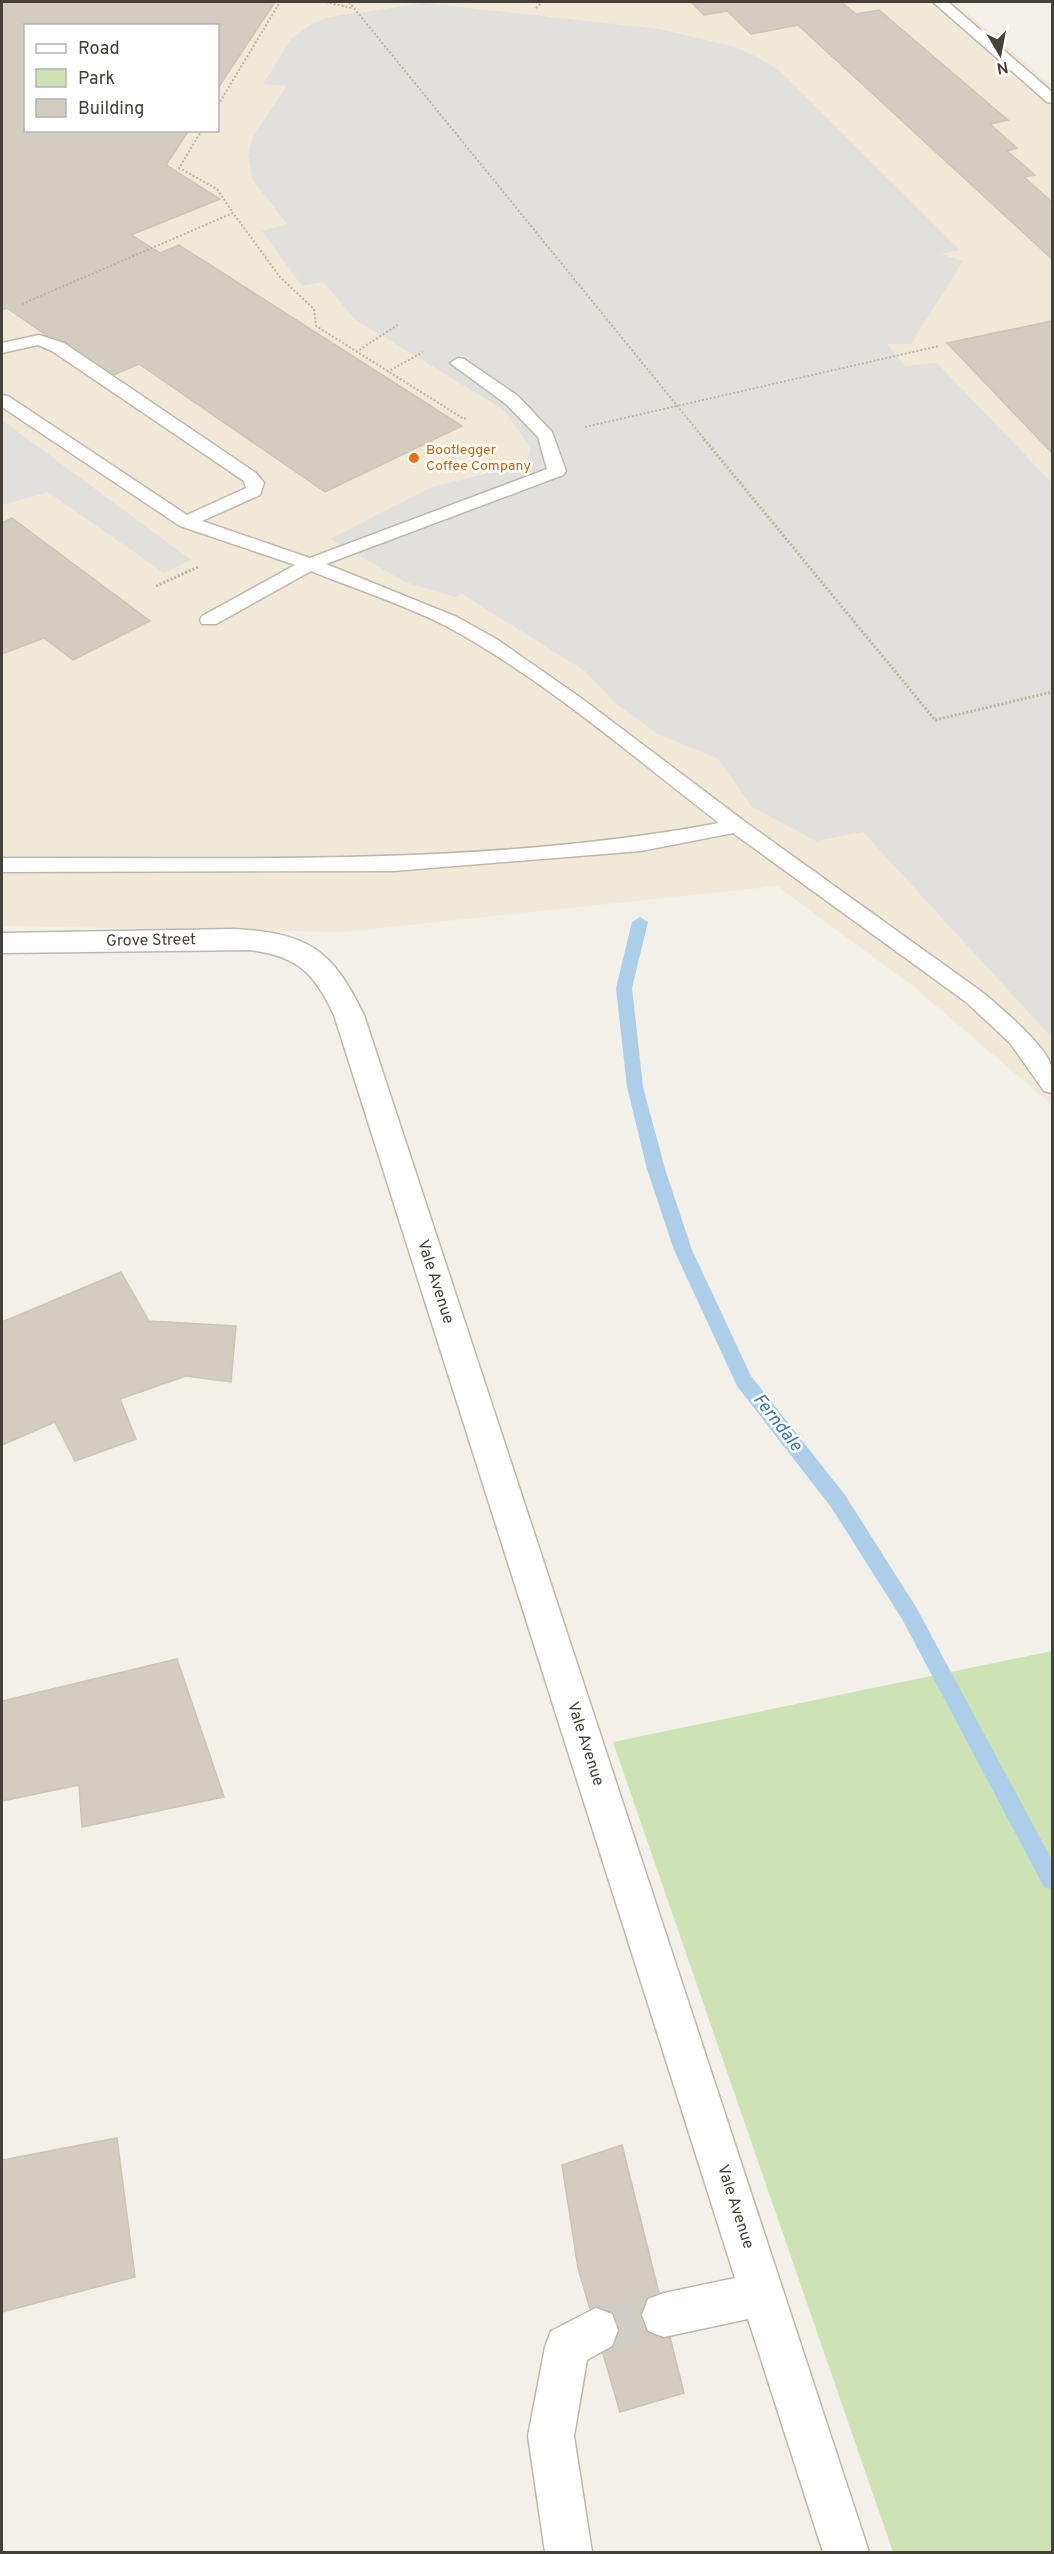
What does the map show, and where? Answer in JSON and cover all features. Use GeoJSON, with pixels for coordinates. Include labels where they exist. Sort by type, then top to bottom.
{"type":"FeatureCollection","features":[{"type":"Feature","properties":{"kind":"street","name":"Grove Street"},"geometry":{"type":"LineString","coordinates":[[2,943],[232,940],[299,951]]}},
{"type":"Feature","properties":{"kind":"street","name":"Vale Avenue"},"geometry":{"type":"LineString","coordinates":[[299,951],[320,965],[334,982],[349,1015],[846,2553]]}},
{"type":"Feature","properties":{"kind":"street"},"geometry":{"type":"LineString","coordinates":[[664,2314],[763,2294]]}},
{"type":"Feature","properties":{"kind":"street"},"geometry":{"type":"LineString","coordinates":[[568,2553],[550,2436],[567,2347],[596,2330]]}},
{"type":"Feature","properties":{"kind":"lane"},"geometry":{"type":"LineString","coordinates":[[940,2],[1053,99]]}},
{"type":"Feature","properties":{"kind":"lane"},"geometry":{"type":"LineString","coordinates":[[2,348],[39,340],[58,347],[250,477],[255,483],[254,491],[186,522]]}},
{"type":"Feature","properties":{"kind":"lane"},"geometry":{"type":"LineString","coordinates":[[210,620],[310,564],[556,471],[546,436],[512,400],[458,363]]}},
{"type":"Feature","properties":{"kind":"lane"},"geometry":{"type":"LineString","coordinates":[[2,400],[186,522],[310,564],[450,621],[491,645],[574,702],[737,826],[1002,1020],[1027,1045],[1053,1085]]}},
{"type":"Feature","properties":{"kind":"lane"},"geometry":{"type":"LineString","coordinates":[[2,865],[393,864],[640,844],[737,826]]}},
{"type":"Feature","properties":{"kind":"path"},"geometry":{"type":"LineString","coordinates":[[219,103],[280,2]]}},
{"type":"Feature","properties":{"kind":"path"},"geometry":{"type":"LineString","coordinates":[[326,2],[352,9]]}},
{"type":"Feature","properties":{"kind":"path"},"geometry":{"type":"LineString","coordinates":[[349,2],[352,9],[935,720],[1053,692]]}},
{"type":"Feature","properties":{"kind":"path"},"geometry":{"type":"LineString","coordinates":[[536,8],[542,2]]}},
{"type":"Feature","properties":{"kind":"path"},"geometry":{"type":"LineString","coordinates":[[201,132],[179,168],[218,189],[280,277],[314,309],[316,326],[464,419],[474,414]]}},
{"type":"Feature","properties":{"kind":"path"},"geometry":{"type":"LineString","coordinates":[[12,308],[233,213]]}},
{"type":"Feature","properties":{"kind":"path"},"geometry":{"type":"LineString","coordinates":[[356,352],[399,324]]}},
{"type":"Feature","properties":{"kind":"path"},"geometry":{"type":"LineString","coordinates":[[546,436],[939,345]]}},
{"type":"Feature","properties":{"kind":"path"},"geometry":{"type":"LineString","coordinates":[[387,372],[424,351]]}},
{"type":"Feature","properties":{"kind":"path"},"geometry":{"type":"LineString","coordinates":[[156,586],[204,564]]}},
{"type":"Feature","properties":{"kind":"shaded area"},"geometry":{"type":"Polygon","coordinates":[[[2,2],[955,2],[1052,86],[1052,1105],[914,987],[777,886],[343,932],[2,926],[2,2]]]}},
{"type":"Feature","properties":{"kind":"shaded area"},"geometry":{"type":"Polygon","coordinates":[[[425,3],[659,29],[732,46],[755,56],[778,69],[960,250],[941,254],[963,261],[911,344],[887,344],[905,366],[937,363],[1052,483],[1052,1038],[863,832],[816,841],[752,807],[718,759],[658,734],[616,704],[585,671],[462,594],[455,597],[405,582],[330,539],[432,487],[517,466],[527,461],[531,449],[504,410],[356,320],[323,282],[302,286],[262,231],[287,224],[252,179],[248,156],[253,136],[287,86],[263,84],[292,38],[312,24],[329,17],[425,3]]]}},
{"type":"Feature","properties":{"kind":"shaded area"},"geometry":{"type":"Polygon","coordinates":[[[2,420],[191,560],[164,573],[48,492],[2,505],[2,420]]]}},
{"type":"Feature","properties":{"kind":"green space"},"geometry":{"type":"Polygon","coordinates":[[[1052,1651],[1052,2552],[893,2552],[613,1742],[1052,1651]]]}},
{"type":"Feature","properties":{"kind":"building"},"geometry":{"type":"Polygon","coordinates":[[[2,2],[275,2],[219,86],[219,24],[24,24],[24,132],[188,132],[166,165],[220,199],[131,235],[160,253],[179,245],[462,426],[325,492],[139,364],[107,378],[7,308],[2,310],[2,2]]]}},
{"type":"Feature","properties":{"kind":"building"},"geometry":{"type":"Polygon","coordinates":[[[841,2],[856,14],[879,10],[1008,120],[990,124],[1017,148],[1007,151],[1035,175],[1024,177],[1052,202],[1052,259],[798,25],[751,34],[727,11],[704,15],[692,3],[841,2]]]}},
{"type":"Feature","properties":{"kind":"building"},"geometry":{"type":"Polygon","coordinates":[[[1052,321],[1052,453],[947,343],[1052,321]]]}},
{"type":"Feature","properties":{"kind":"building"},"geometry":{"type":"Polygon","coordinates":[[[12,518],[150,621],[73,660],[44,638],[2,654],[2,523],[12,518]]]}},
{"type":"Feature","properties":{"kind":"building"},"geometry":{"type":"Polygon","coordinates":[[[121,1272],[149,1321],[236,1326],[231,1382],[186,1376],[120,1399],[136,1439],[75,1461],[55,1422],[2,1445],[2,1322],[121,1272]]]}},
{"type":"Feature","properties":{"kind":"building"},"geometry":{"type":"Polygon","coordinates":[[[177,1659],[224,1797],[82,1827],[79,1785],[2,1801],[2,1701],[177,1659]]]}},
{"type":"Feature","properties":{"kind":"building"},"geometry":{"type":"Polygon","coordinates":[[[117,2138],[135,2277],[2,2312],[2,2160],[117,2138]]]}},
{"type":"Feature","properties":{"kind":"building"},"geometry":{"type":"Polygon","coordinates":[[[622,2145],[684,2393],[620,2412],[578,2268],[562,2165],[622,2145]]]}},
{"type":"Feature","properties":{"kind":"waterway","name":"Ferndale"},"geometry":{"type":"LineString","coordinates":[[640,922],[624,988],[635,1087],[656,1169],[683,1250],[744,1381],[838,1501],[909,1613],[1052,1880]]}},
{"type":"Feature","properties":{"kind":"tunnel"},"geometry":{"type":"LineString","coordinates":[[596,2330],[664,2315]]}},
{"type":"Feature","properties":{"kind":"place","name":"Bootlegger Coffee Company"},"geometry":{"type":"Point","coordinates":[414,458]}}]}
